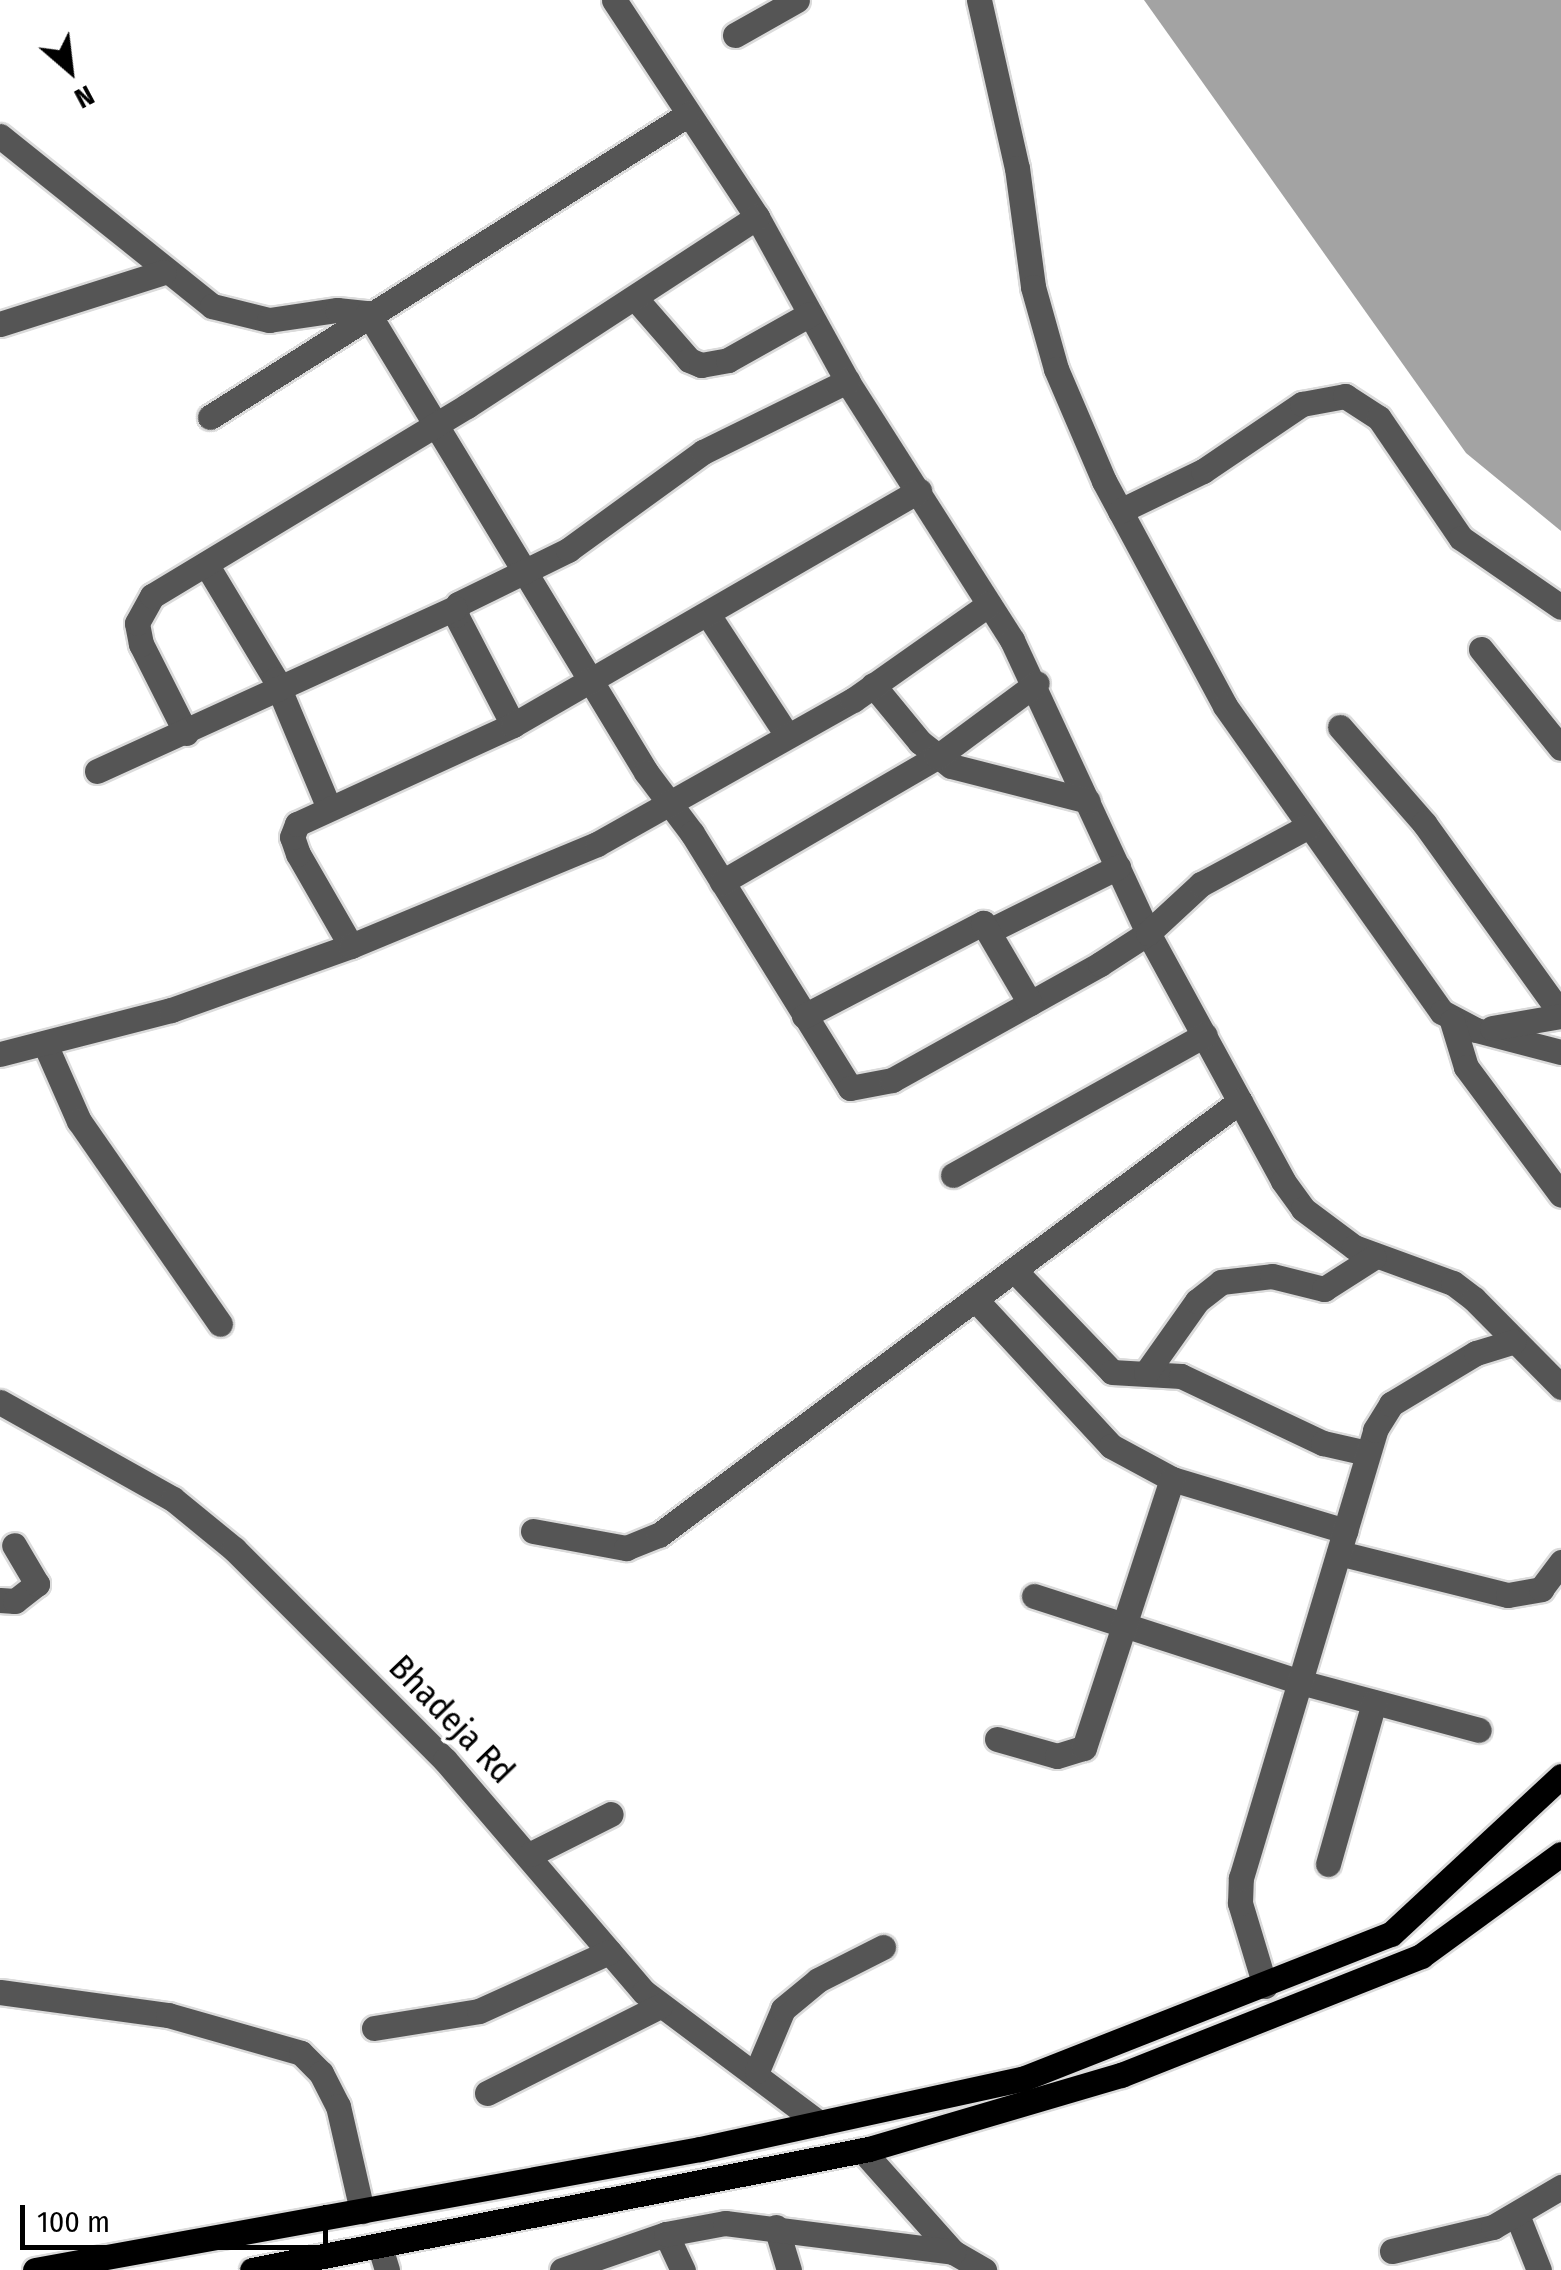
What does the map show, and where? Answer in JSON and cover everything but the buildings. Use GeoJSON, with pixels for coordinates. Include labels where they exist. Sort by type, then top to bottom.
{"type":"FeatureCollection","features":[{"type":"Feature","properties":{"kind":"main road"},"geometry":{"type":"LineString","coordinates":[[35,2270],[819,2123],[1022,2078],[1392,1934],[1558,1786]]}},
{"type":"Feature","properties":{"kind":"main road"},"geometry":{"type":"LineString","coordinates":[[252,2270],[384,2259],[862,2150],[1121,2075],[1421,1956],[1561,1854]]}},
{"type":"Feature","properties":{"kind":"street"},"geometry":{"type":"LineString","coordinates":[[614,0],[757,218],[847,381],[1036,683],[1148,933],[1303,1208],[1374,1257],[1453,1283],[1561,1387]]}},
{"type":"Feature","properties":{"kind":"street"},"geometry":{"type":"LineString","coordinates":[[735,35],[797,0]]}},
{"type":"Feature","properties":{"kind":"street"},"geometry":{"type":"LineString","coordinates":[[980,0],[1046,337],[1120,511],[1225,706],[1306,826],[1464,1026],[1466,1067],[1561,1195]]}},
{"type":"Feature","properties":{"kind":"street"},"geometry":{"type":"LineString","coordinates":[[210,417],[687,115]]}},
{"type":"Feature","properties":{"kind":"street"},"geometry":{"type":"LineString","coordinates":[[0,136],[192,296],[244,316],[368,314]]}},
{"type":"Feature","properties":{"kind":"street"},"geometry":{"type":"LineString","coordinates":[[186,733],[149,666],[137,623],[152,596],[437,424],[757,218]]}},
{"type":"Feature","properties":{"kind":"street"},"geometry":{"type":"LineString","coordinates":[[0,324],[164,272]]}},
{"type":"Feature","properties":{"kind":"street"},"geometry":{"type":"LineString","coordinates":[[635,298],[688,360],[711,366],[810,314]]}},
{"type":"Feature","properties":{"kind":"street"},"geometry":{"type":"LineString","coordinates":[[368,314],[592,682],[722,882],[840,1076],[860,1091],[1030,1002],[1148,933],[1201,884],[1306,826]]}},
{"type":"Feature","properties":{"kind":"street"},"geometry":{"type":"LineString","coordinates":[[98,772],[281,692],[455,608],[524,567],[568,550],[703,452],[847,381]]}},
{"type":"Feature","properties":{"kind":"street"},"geometry":{"type":"LineString","coordinates":[[1120,511],[1202,471],[1302,404],[1345,396],[1379,418],[1461,538],[1561,608]]}},
{"type":"Feature","properties":{"kind":"street"},"geometry":{"type":"LineString","coordinates":[[351,946],[292,837],[297,824],[514,725],[709,616],[918,491]]}},
{"type":"Feature","properties":{"kind":"street"},"geometry":{"type":"LineString","coordinates":[[206,564],[281,692],[329,808]]}},
{"type":"Feature","properties":{"kind":"street"},"geometry":{"type":"LineString","coordinates":[[0,1054],[171,1010],[351,946],[597,844],[873,685],[989,604]]}},
{"type":"Feature","properties":{"kind":"street"},"geometry":{"type":"LineString","coordinates":[[455,608],[514,725]]}},
{"type":"Feature","properties":{"kind":"street"},"geometry":{"type":"LineString","coordinates":[[709,616],[786,735]]}},
{"type":"Feature","properties":{"kind":"street"},"geometry":{"type":"LineString","coordinates":[[1482,649],[1561,748]]}},
{"type":"Feature","properties":{"kind":"street"},"geometry":{"type":"LineString","coordinates":[[722,882],[937,757],[1036,683]]}},
{"type":"Feature","properties":{"kind":"street"},"geometry":{"type":"LineString","coordinates":[[873,685],[937,757],[1088,802]]}},
{"type":"Feature","properties":{"kind":"street"},"geometry":{"type":"LineString","coordinates":[[1340,727],[1412,808],[1561,1015],[1464,1026]]}},
{"type":"Feature","properties":{"kind":"street"},"geometry":{"type":"LineString","coordinates":[[990,930],[1118,867]]}},
{"type":"Feature","properties":{"kind":"street"},"geometry":{"type":"LineString","coordinates":[[804,1016],[983,923],[1030,1002]]}},
{"type":"Feature","properties":{"kind":"street"},"geometry":{"type":"LineString","coordinates":[[1464,1026],[1561,1052]]}},
{"type":"Feature","properties":{"kind":"street"},"geometry":{"type":"LineString","coordinates":[[954,1176],[1205,1035]]}},
{"type":"Feature","properties":{"kind":"street"},"geometry":{"type":"LineString","coordinates":[[46,1044],[79,1121],[220,1324]]}},
{"type":"Feature","properties":{"kind":"street"},"geometry":{"type":"LineString","coordinates":[[534,1531],[626,1548],[647,1542],[1240,1101]]}},
{"type":"Feature","properties":{"kind":"street"},"geometry":{"type":"LineString","coordinates":[[1146,1373],[1197,1300],[1221,1282],[1272,1276],[1324,1289],[1374,1257]]}},
{"type":"Feature","properties":{"kind":"street"},"geometry":{"type":"LineString","coordinates":[[1014,1270],[1112,1372],[1181,1376],[1323,1444],[1367,1452]]}},
{"type":"Feature","properties":{"kind":"street"},"geometry":{"type":"LineString","coordinates":[[975,1299],[1095,1434],[1172,1479],[1342,1542],[1508,1595],[1540,1589],[1561,1562]]}},
{"type":"Feature","properties":{"kind":"street"},"geometry":{"type":"LineString","coordinates":[[1266,1986],[1238,1894],[1367,1452],[1391,1404],[1476,1353],[1513,1342]]}},
{"type":"Feature","properties":{"kind":"street","name":"Bhadeja Rd"},"geometry":{"type":"LineString","coordinates":[[0,1402],[172,1499],[234,1550],[532,1854],[609,1952],[660,2006],[757,2070],[819,2123]]}},
{"type":"Feature","properties":{"kind":"street"},"geometry":{"type":"LineString","coordinates":[[998,1739],[1057,1756],[1084,1748],[1172,1479]]}},
{"type":"Feature","properties":{"kind":"street"},"geometry":{"type":"LineString","coordinates":[[0,1600],[15,1601],[37,1584],[14,1546]]}},
{"type":"Feature","properties":{"kind":"street"},"geometry":{"type":"LineString","coordinates":[[1034,1596],[1300,1682],[1480,1730]]}},
{"type":"Feature","properties":{"kind":"street"},"geometry":{"type":"LineString","coordinates":[[1328,1864],[1374,1702]]}},
{"type":"Feature","properties":{"kind":"street"},"geometry":{"type":"LineString","coordinates":[[532,1854],[610,1814]]}},
{"type":"Feature","properties":{"kind":"street"},"geometry":{"type":"LineString","coordinates":[[757,2070],[784,2008],[818,1980],[883,1947]]}},
{"type":"Feature","properties":{"kind":"street"},"geometry":{"type":"LineString","coordinates":[[374,2028],[479,2010],[609,1952]]}},
{"type":"Feature","properties":{"kind":"street"},"geometry":{"type":"LineString","coordinates":[[0,1992],[168,2015],[300,2053],[321,2073],[338,2106],[362,2210]]}},
{"type":"Feature","properties":{"kind":"street"},"geometry":{"type":"LineString","coordinates":[[487,2093],[660,2006]]}},
{"type":"Feature","properties":{"kind":"street"},"geometry":{"type":"LineString","coordinates":[[862,2150],[939,2257]]}},
{"type":"Feature","properties":{"kind":"street"},"geometry":{"type":"LineString","coordinates":[[1392,2251],[1493,2228],[1561,2186]]}},
{"type":"Feature","properties":{"kind":"street"},"geometry":{"type":"LineString","coordinates":[[1516,2214],[1539,2270]]}},
{"type":"Feature","properties":{"kind":"street"},"geometry":{"type":"LineString","coordinates":[[562,2270],[600,2263],[666,2234],[724,2223],[776,2226],[939,2257],[984,2270]]}},
{"type":"Feature","properties":{"kind":"street"},"geometry":{"type":"LineString","coordinates":[[776,2226],[789,2270]]}},
{"type":"Feature","properties":{"kind":"street"},"geometry":{"type":"LineString","coordinates":[[666,2234],[683,2270]]}},
{"type":"Feature","properties":{"kind":"shaded area"},"geometry":{"type":"Polygon","coordinates":[[[1144,0],[1561,0],[1561,531],[1466,453],[1144,0]]]}}]}
